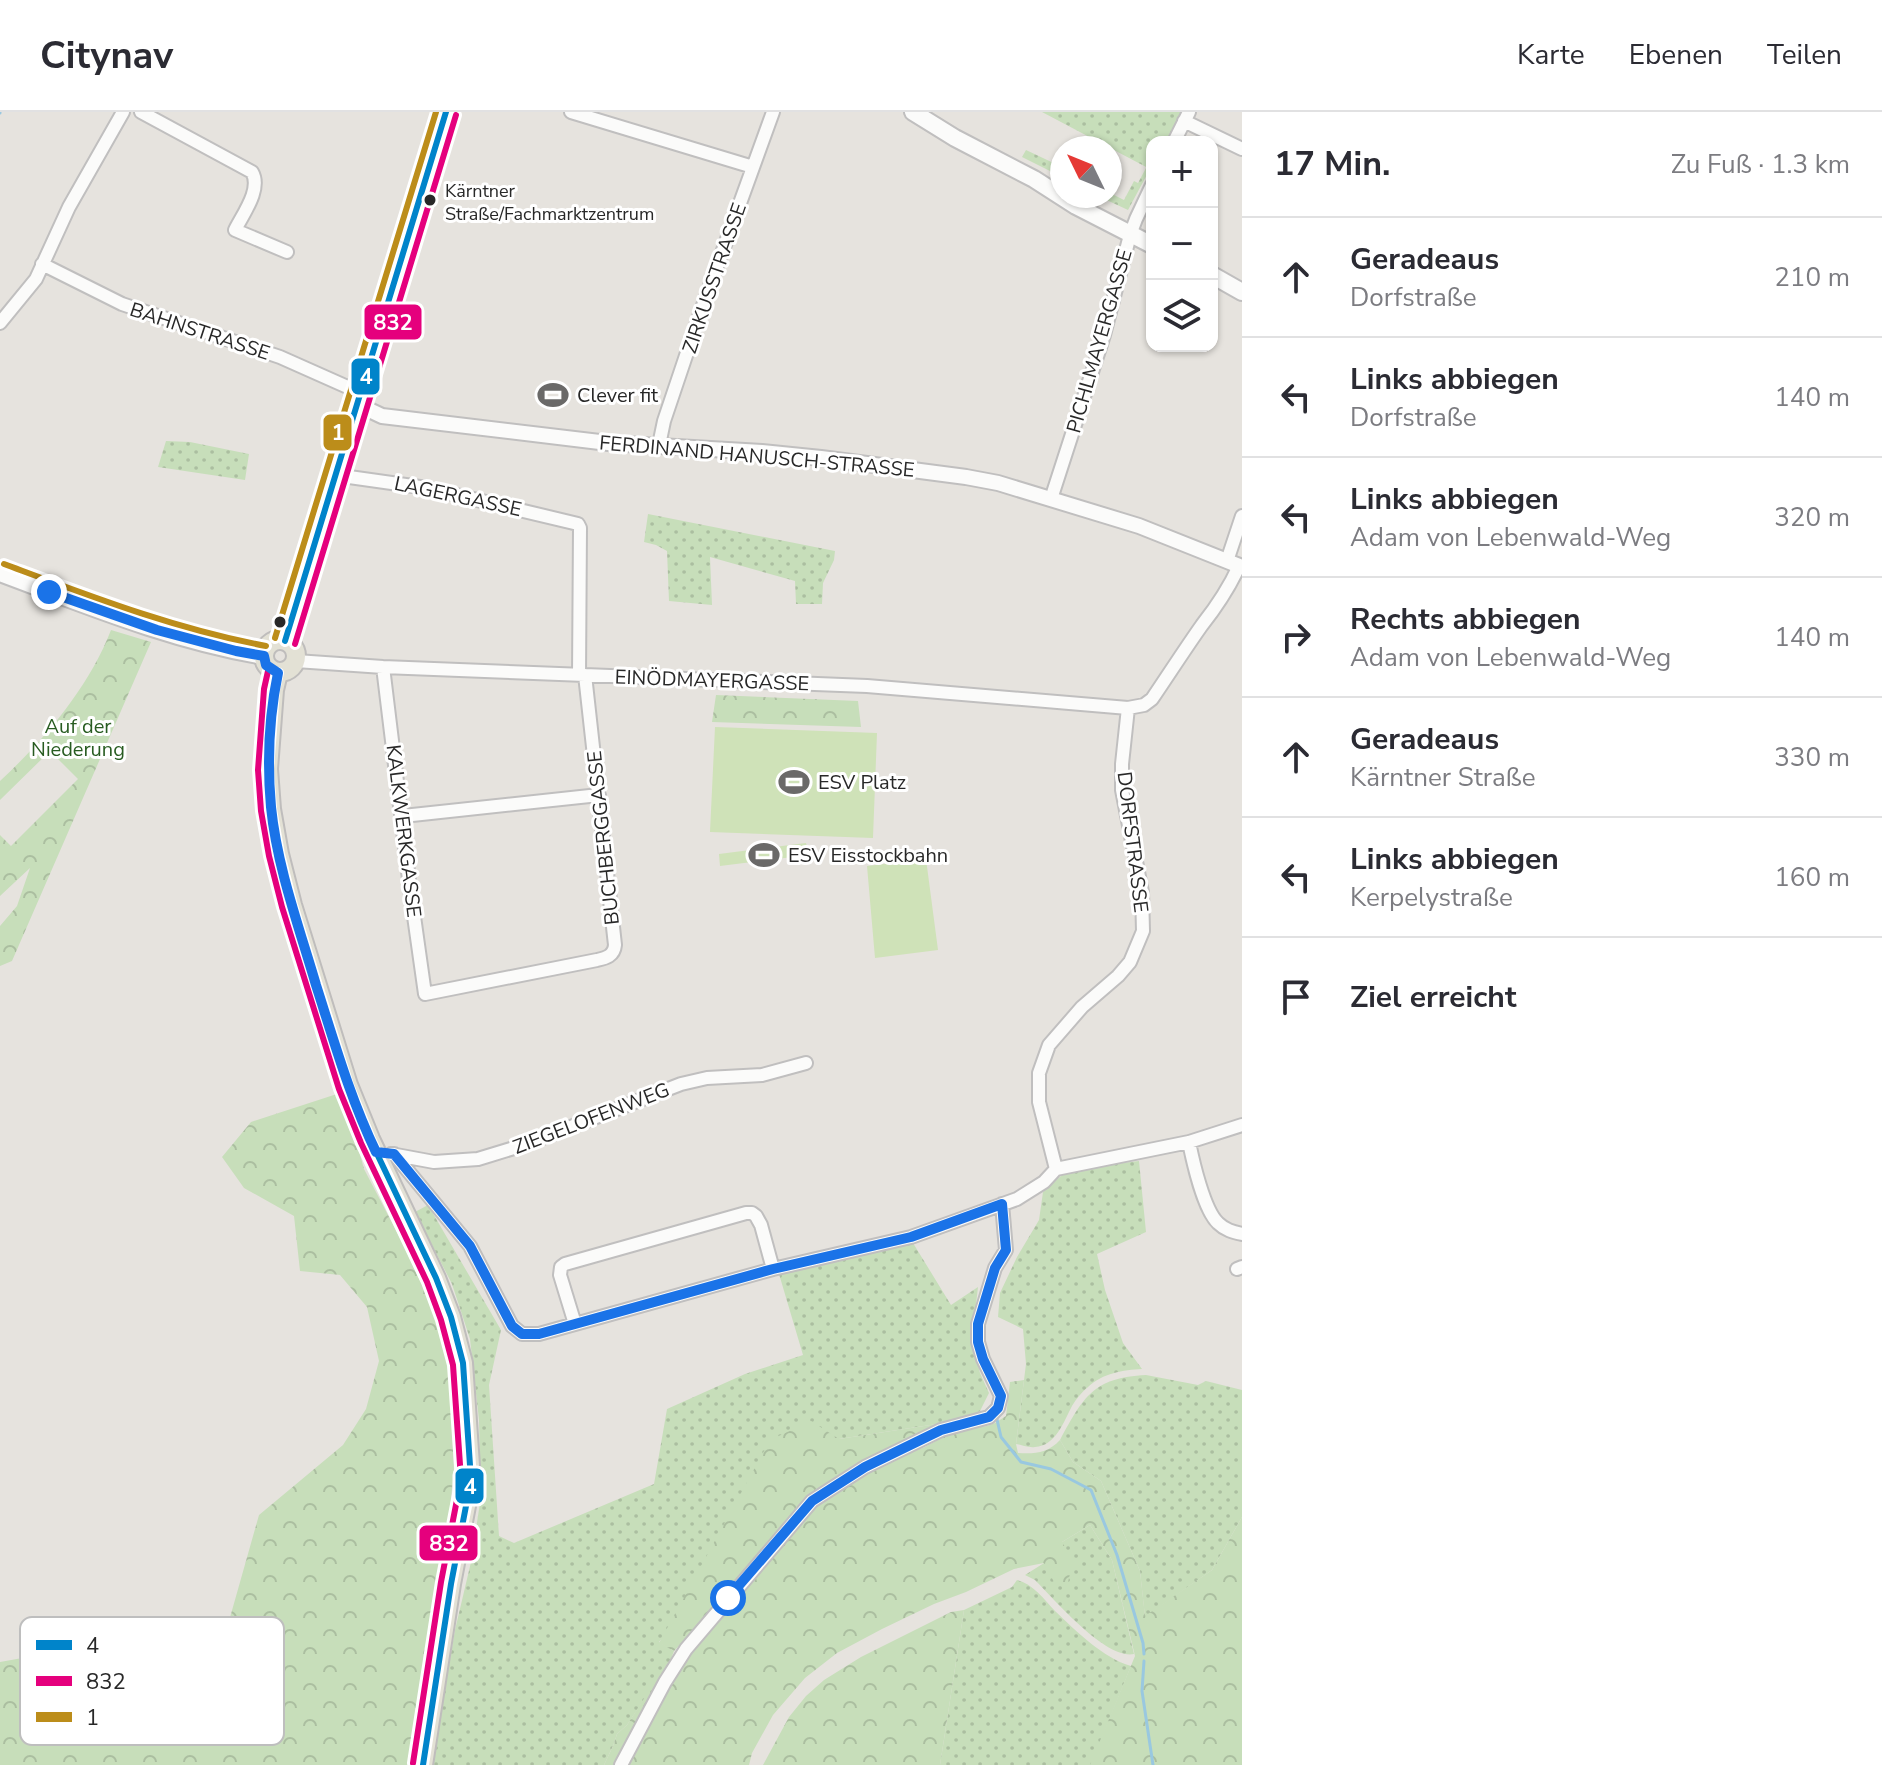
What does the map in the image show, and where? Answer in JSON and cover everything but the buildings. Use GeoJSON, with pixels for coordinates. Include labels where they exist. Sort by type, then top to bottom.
{"type":"FeatureCollection","features":[{"type":"Feature","properties":{"kind":"main road"},"geometry":{"type":"LineString","coordinates":[[285,641],[446,112]]}},
{"type":"Feature","properties":{"kind":"main road"},"geometry":{"type":"LineString","coordinates":[[913,112],[955,138],[1034,179],[1076,206],[1146,242]]}},
{"type":"Feature","properties":{"kind":"main road"},"geometry":{"type":"LineString","coordinates":[[1218,278],[1242,292]]}},
{"type":"Feature","properties":{"kind":"main road"},"geometry":{"type":"LineString","coordinates":[[0,573],[157,630],[264,656]]}},
{"type":"Feature","properties":{"kind":"main road"},"geometry":{"type":"LineString","coordinates":[[285,641],[295,649],[296,661],[289,670],[278,673],[266,665],[264,656],[268,645],[285,641]]}},
{"type":"Feature","properties":{"kind":"main road"},"geometry":{"type":"LineString","coordinates":[[278,673],[268,769],[279,854],[296,919],[348,1085],[385,1153],[451,1317],[463,1363],[471,1480],[451,1584],[423,1765]]}},
{"type":"Feature","properties":{"kind":"street"},"geometry":{"type":"LineString","coordinates":[[0,323],[36,279],[69,207],[123,112]]}},
{"type":"Feature","properties":{"kind":"street"},"geometry":{"type":"LineString","coordinates":[[141,112],[252,172],[256,179],[254,190],[235,230],[287,252]]}},
{"type":"Feature","properties":{"kind":"street"},"geometry":{"type":"LineString","coordinates":[[571,112],[753,167]]}},
{"type":"Feature","properties":{"kind":"street","name":"ZIRKUSSTRASSE"},"geometry":{"type":"LineString","coordinates":[[659,445],[664,421],[701,311],[773,112]]}},
{"type":"Feature","properties":{"kind":"street"},"geometry":{"type":"LineString","coordinates":[[1177,136],[1186,116],[1242,149]]}},
{"type":"Feature","properties":{"kind":"street","name":"PICHLMAYERGASSE"},"geometry":{"type":"LineString","coordinates":[[1051,499],[1104,335],[1130,235],[1146,198]]}},
{"type":"Feature","properties":{"kind":"street","name":"BAHNSTRASSE"},"geometry":{"type":"LineString","coordinates":[[42,264],[122,304],[280,357],[359,400]]}},
{"type":"Feature","properties":{"kind":"street","name":"FERDINAND HANUSCH-STRASSE"},"geometry":{"type":"LineString","coordinates":[[359,400],[365,408],[382,416],[572,439],[762,452],[998,483],[1139,526],[1236,565]]}},
{"type":"Feature","properties":{"kind":"street","name":"LAGERGASSE"},"geometry":{"type":"LineString","coordinates":[[335,475],[391,481],[579,525]]}},
{"type":"Feature","properties":{"kind":"street"},"geometry":{"type":"LineString","coordinates":[[1128,708],[1144,705],[1152,699],[1230,585],[1236,565],[1242,516]]}},
{"type":"Feature","properties":{"kind":"street","name":"BUCHBERGGASSE"},"geometry":{"type":"LineString","coordinates":[[425,994],[597,960],[612,953],[615,945],[582,675],[579,525]]}},
{"type":"Feature","properties":{"kind":"street","name":"EINÖDMAYERGASSE"},"geometry":{"type":"LineString","coordinates":[[296,661],[867,686],[1128,708]]}},
{"type":"Feature","properties":{"kind":"street","name":"KALKWERKGASSE"},"geometry":{"type":"LineString","coordinates":[[383,667],[425,994]]}},
{"type":"Feature","properties":{"kind":"street","name":"DORFSTRASSE"},"geometry":{"type":"LineString","coordinates":[[1056,1169],[1039,1102],[1039,1073],[1049,1045],[1082,1007],[1130,962],[1143,931],[1142,892],[1122,790],[1128,708]]}},
{"type":"Feature","properties":{"kind":"street"},"geometry":{"type":"LineString","coordinates":[[403,816],[599,795]]}},
{"type":"Feature","properties":{"kind":"street","name":"ZIEGELOFENWEG"},"geometry":{"type":"LineString","coordinates":[[385,1153],[434,1162],[478,1159],[527,1144],[681,1084],[707,1078],[762,1075],[806,1063]]}},
{"type":"Feature","properties":{"kind":"street"},"geometry":{"type":"LineString","coordinates":[[385,1153],[470,1246],[512,1326],[522,1334],[539,1334],[773,1269],[911,1237],[1017,1199],[1044,1182],[1056,1169],[1189,1142],[1242,1125]]}},
{"type":"Feature","properties":{"kind":"street"},"geometry":{"type":"LineString","coordinates":[[1189,1142],[1212,1216],[1227,1230],[1242,1234]]}},
{"type":"Feature","properties":{"kind":"street"},"geometry":{"type":"LineString","coordinates":[[621,1765],[686,1649],[812,1501],[865,1467],[941,1430],[989,1417],[998,1408],[1001,1396],[983,1359],[978,1342],[978,1324],[995,1268],[1006,1250],[1002,1204]]}},
{"type":"Feature","properties":{"kind":"street"},"geometry":{"type":"LineString","coordinates":[[575,1324],[561,1280],[560,1271],[565,1264],[731,1217],[746,1213],[756,1216],[773,1269]]}},
{"type":"Feature","properties":{"kind":"green space"},"geometry":{"type":"Polygon","coordinates":[[[1042,112],[1185,112],[1173,136],[1146,136],[1146,167],[1122,154],[1122,136],[1087,136],[1042,112]]]}},
{"type":"Feature","properties":{"kind":"green space"},"geometry":{"type":"Polygon","coordinates":[[[1026,150],[1050,161],[1050,171],[1022,157],[1026,150]]]}},
{"type":"Feature","properties":{"kind":"green space"},"geometry":{"type":"Polygon","coordinates":[[[1146,168],[1146,176],[1128,210],[1122,207],[1122,199],[1134,181],[1138,183],[1146,168]]]}},
{"type":"Feature","properties":{"kind":"green space"},"geometry":{"type":"Polygon","coordinates":[[[166,441],[190,442],[249,454],[245,480],[158,467],[166,441]]]}},
{"type":"Feature","properties":{"kind":"green space"},"geometry":{"type":"Polygon","coordinates":[[[648,514],[835,551],[823,583],[822,604],[796,604],[795,581],[710,557],[712,605],[669,601],[667,551],[644,542],[648,514]]]}},
{"type":"Feature","properties":{"kind":"green space","name":"Auf der Niederung"},"geometry":{"type":"Polygon","coordinates":[[[111,630],[151,642],[12,961],[0,966],[0,926],[17,906],[30,868],[0,896],[0,835],[11,846],[78,779],[50,751],[0,800],[0,781],[33,748],[78,692],[111,630]]]}},
{"type":"Feature","properties":{"kind":"green space"},"geometry":{"type":"Polygon","coordinates":[[[716,695],[858,701],[861,727],[712,722],[716,695]]]}},
{"type":"Feature","properties":{"kind":"green space","name":"ESV Platz"},"geometry":{"type":"Polygon","coordinates":[[[715,727],[877,733],[873,838],[710,832],[715,727]]]}},
{"type":"Feature","properties":{"kind":"green space","name":"ESV Eisstockbahn"},"geometry":{"type":"Polygon","coordinates":[[[806,843],[809,855],[720,866],[719,854],[806,843]]]}},
{"type":"Feature","properties":{"kind":"green space"},"geometry":{"type":"Polygon","coordinates":[[[926,859],[938,950],[875,958],[867,866],[926,859]]]}},
{"type":"Feature","properties":{"kind":"green space"},"geometry":{"type":"Polygon","coordinates":[[[343,1092],[364,1169],[442,1327],[450,1385],[454,1471],[445,1554],[413,1765],[0,1765],[0,1662],[20,1658],[20,1745],[284,1745],[284,1617],[230,1617],[259,1515],[343,1445],[366,1409],[379,1361],[367,1307],[340,1275],[300,1271],[294,1216],[244,1188],[222,1157],[251,1122],[343,1092]]]}},
{"type":"Feature","properties":{"kind":"green space"},"geometry":{"type":"Polygon","coordinates":[[[1139,1161],[1146,1232],[1097,1254],[1105,1290],[1123,1343],[1142,1369],[1114,1373],[1094,1382],[1077,1398],[1049,1442],[1033,1447],[1016,1444],[1026,1364],[1023,1329],[998,1317],[1000,1293],[1039,1220],[1043,1192],[1062,1175],[1080,1168],[1139,1161]]]}},
{"type":"Feature","properties":{"kind":"green space"},"geometry":{"type":"Polygon","coordinates":[[[428,1205],[501,1330],[489,1385],[499,1536],[514,1543],[654,1484],[667,1409],[745,1374],[803,1355],[779,1274],[849,1254],[913,1243],[951,1305],[978,1287],[972,1339],[980,1373],[989,1393],[980,1411],[971,1416],[839,1439],[659,1642],[674,1651],[668,1667],[650,1700],[645,1698],[617,1734],[604,1765],[432,1765],[481,1496],[479,1420],[470,1339],[452,1284],[415,1212],[428,1205]]]}},
{"type":"Feature","properties":{"kind":"green space"},"geometry":{"type":"Polygon","coordinates":[[[1146,1375],[1198,1385],[1206,1381],[1242,1390],[1242,1517],[1212,1570],[1145,1617],[1140,1571],[1101,1481],[1073,1462],[1060,1440],[1092,1392],[1114,1380],[1146,1375]]]}},
{"type":"Feature","properties":{"kind":"green space"},"geometry":{"type":"Polygon","coordinates":[[[1024,1380],[1016,1444],[1018,1453],[1041,1452],[1060,1440],[1073,1462],[1101,1481],[1140,1571],[1145,1616],[1212,1570],[1242,1517],[1242,1765],[1090,1765],[1135,1656],[1112,1560],[1090,1525],[1062,1542],[1073,1561],[1068,1582],[1054,1582],[1044,1563],[1014,1569],[934,1604],[837,1653],[805,1678],[773,1715],[752,1753],[749,1765],[626,1765],[641,1733],[687,1657],[805,1514],[828,1495],[893,1459],[925,1447],[954,1431],[995,1423],[1006,1416],[1010,1382],[1024,1380]]]}},
{"type":"Feature","properties":{"kind":"green space"},"geometry":{"type":"Polygon","coordinates":[[[980,1411],[983,1417],[831,1485],[674,1651],[659,1643],[770,1440],[811,1421],[839,1439],[950,1422],[980,1411]]]}},
{"type":"Feature","properties":{"kind":"green space"},"geometry":{"type":"Polygon","coordinates":[[[1090,1525],[1112,1560],[1134,1654],[1110,1648],[1096,1638],[1035,1580],[1025,1575],[1044,1563],[1062,1542],[1090,1525]]]}},
{"type":"Feature","properties":{"kind":"green space"},"geometry":{"type":"Polygon","coordinates":[[[1017,1580],[1033,1588],[1090,1643],[1110,1657],[1131,1666],[1091,1765],[940,1765],[964,1610],[1012,1587],[1017,1580]]]}},
{"type":"Feature","properties":{"kind":"green space"},"geometry":{"type":"Polygon","coordinates":[[[964,1610],[940,1765],[763,1765],[789,1717],[824,1680],[861,1657],[951,1612],[964,1610]]]}},
{"type":"Feature","properties":{"kind":"green space"},"geometry":{"type":"Polygon","coordinates":[[[645,1697],[650,1700],[616,1765],[604,1765],[617,1734],[627,1725],[645,1697]]]}},
{"type":"Feature","properties":{"kind":"waterway"},"geometry":{"type":"LineString","coordinates":[[996,1415],[1001,1437],[1021,1462],[1051,1469],[1091,1490],[1117,1555],[1144,1654]]}},
{"type":"Feature","properties":{"kind":"waterway"},"geometry":{"type":"LineString","coordinates":[[1144,1661],[1142,1691],[1153,1765]]}},
{"type":"Feature","properties":{"kind":"transit line","name":"1"},"geometry":{"type":"LineString","coordinates":[[275,638],[436,112]]}},
{"type":"Feature","properties":{"kind":"transit line","name":"4"},"geometry":{"type":"LineString","coordinates":[[285,641],[446,112]]}},
{"type":"Feature","properties":{"kind":"transit line","name":"832"},"geometry":{"type":"LineString","coordinates":[[295,644],[456,115]]}},
{"type":"Feature","properties":{"kind":"transit line","name":"1"},"geometry":{"type":"LineString","coordinates":[[4,564],[166,621],[266,646]]}},
{"type":"Feature","properties":{"kind":"transit line","name":"832"},"geometry":{"type":"LineString","coordinates":[[268,671],[258,770],[261,811],[282,907],[339,1089],[427,1282],[453,1365],[461,1479],[441,1582],[413,1763]]}},
{"type":"Feature","properties":{"kind":"transit line","name":"4"},"geometry":{"type":"LineString","coordinates":[[278,673],[268,769],[271,809],[292,905],[348,1085],[436,1278],[451,1317],[463,1363],[471,1480],[451,1584],[423,1765]]}},
{"type":"Feature","properties":{"kind":"place","name":"Kärntner Straße/Fachmarktzentrum"},"geometry":{"type":"Point","coordinates":[430,200]}},
{"type":"Feature","properties":{"kind":"place","name":"Clever fit"},"geometry":{"type":"Point","coordinates":[553,395]}},
{"type":"Feature","properties":{"kind":"place","name":"ESV Platz"},"geometry":{"type":"Point","coordinates":[794,782]}},
{"type":"Feature","properties":{"kind":"place","name":"ESV Eisstockbahn"},"geometry":{"type":"Point","coordinates":[764,855]}},
{"type":"Feature","properties":{"kind":"route"},"geometry":{"type":"LineString","coordinates":[[49,592],[157,630],[264,656],[266,665],[278,673],[269,747],[271,809],[292,905],[348,1085],[376,1152],[394,1154],[449,1219],[470,1246],[512,1326],[522,1334],[539,1334],[773,1269],[911,1237],[1002,1204],[1006,1250],[995,1268],[978,1324],[978,1342],[983,1359],[1001,1396],[998,1408],[989,1417],[941,1430],[865,1467],[812,1501],[728,1598]]}}]}
